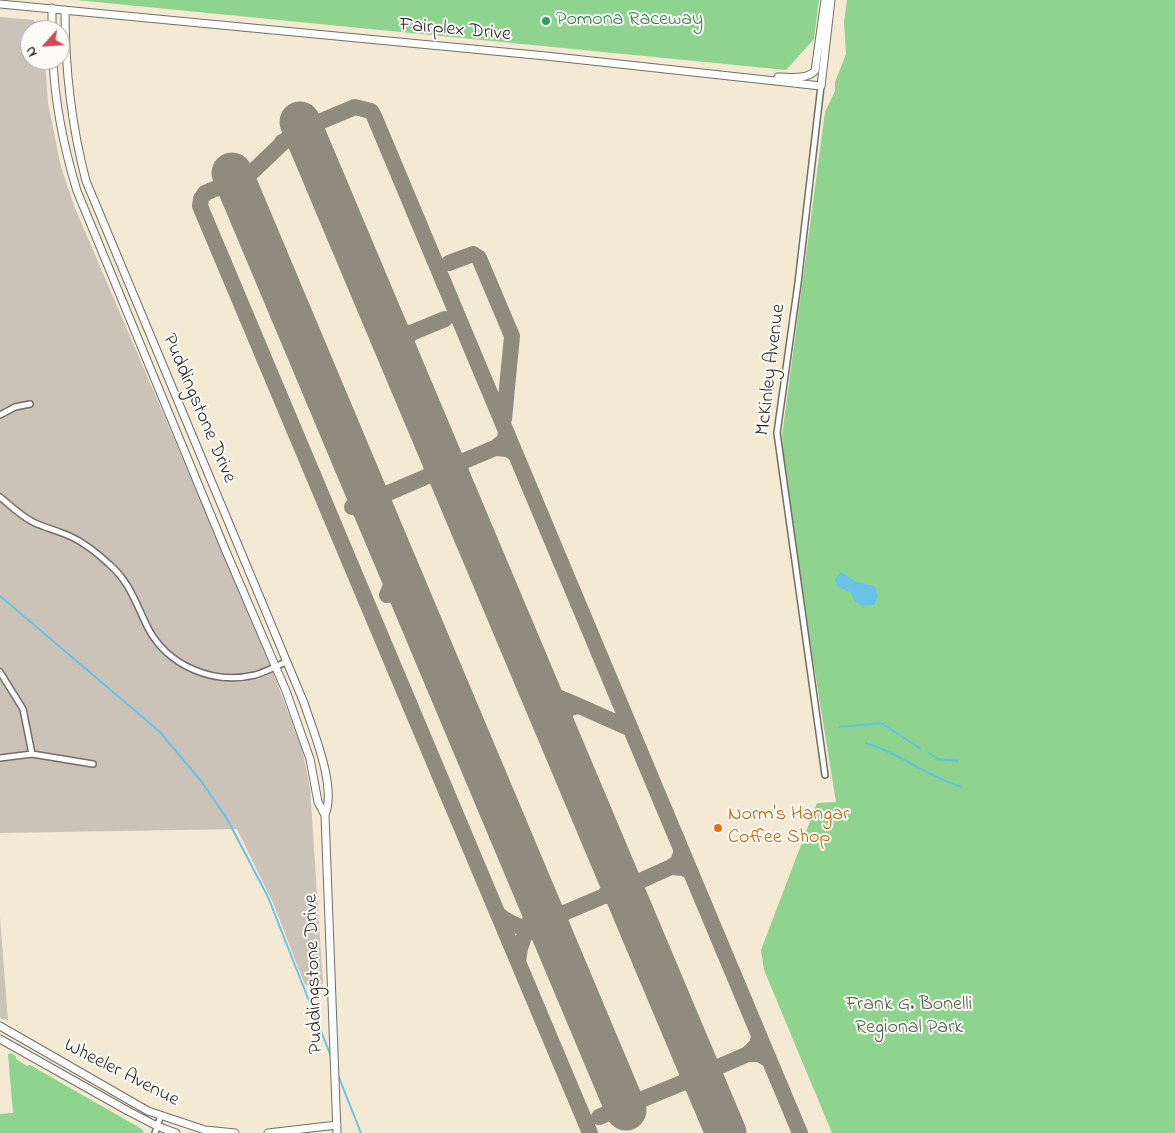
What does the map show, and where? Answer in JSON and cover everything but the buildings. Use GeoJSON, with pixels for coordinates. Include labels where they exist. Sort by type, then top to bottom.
{"type":"FeatureCollection","features":[{"type":"Feature","properties":{"kind":"street"},"geometry":{"type":"LineString","coordinates":[[755,78],[801,78],[809,76],[815,71],[825,0]]}},
{"type":"Feature","properties":{"kind":"street"},"geometry":{"type":"LineString","coordinates":[[821,86],[831,0]]}},
{"type":"Feature","properties":{"kind":"street","name":"Fairplex Drive"},"geometry":{"type":"LineString","coordinates":[[0,4],[821,86]]}},
{"type":"Feature","properties":{"kind":"street"},"geometry":{"type":"LineString","coordinates":[[52,8],[52,20]]}},
{"type":"Feature","properties":{"kind":"street","name":"Puddingstone Drive"},"geometry":{"type":"LineString","coordinates":[[65,10],[66,82],[77,146],[86,181],[304,703],[321,757],[329,806],[325,815],[337,1129]]}},
{"type":"Feature","properties":{"kind":"street","name":"Puddingstone Drive"},"geometry":{"type":"LineString","coordinates":[[54,70],[58,116],[76,192],[224,549],[276,666],[310,759],[318,802],[325,815]]}},
{"type":"Feature","properties":{"kind":"street","name":"McKinley Avenue"},"geometry":{"type":"LineString","coordinates":[[821,86],[798,283],[777,433],[825,775]]}},
{"type":"Feature","properties":{"kind":"street"},"geometry":{"type":"LineString","coordinates":[[0,415],[15,407],[30,404]]}},
{"type":"Feature","properties":{"kind":"street"},"geometry":{"type":"LineString","coordinates":[[0,497],[31,521],[76,539],[110,564],[134,594],[154,637],[179,662],[194,670],[220,677],[254,675],[286,662]]}},
{"type":"Feature","properties":{"kind":"street"},"geometry":{"type":"LineString","coordinates":[[0,672],[23,709],[32,754]]}},
{"type":"Feature","properties":{"kind":"street"},"geometry":{"type":"LineString","coordinates":[[0,758],[32,754],[93,764]]}},
{"type":"Feature","properties":{"kind":"street","name":"Wheeler Avenue"},"geometry":{"type":"LineString","coordinates":[[0,1026],[133,1102],[161,1115],[205,1130],[234,1133]]}},
{"type":"Feature","properties":{"kind":"street","name":"Wheeler Avenue"},"geometry":{"type":"LineString","coordinates":[[0,1040],[156,1130],[176,1133]]}},
{"type":"Feature","properties":{"kind":"street"},"geometry":{"type":"LineString","coordinates":[[156,1130],[161,1115]]}},
{"type":"Feature","properties":{"kind":"street"},"geometry":{"type":"LineString","coordinates":[[268,1133],[337,1129]]}},
{"type":"Feature","properties":{"kind":"shaded area"},"geometry":{"type":"Polygon","coordinates":[[[0,17],[33,20],[20,20],[20,70],[46,70],[48,103],[61,167],[75,208],[263,646],[302,749],[310,788],[323,984],[305,985],[274,905],[237,829],[0,833],[0,17]]]}},
{"type":"Feature","properties":{"kind":"shaded area"},"geometry":{"type":"Polygon","coordinates":[[[0,917],[8,1021],[0,1018],[0,917]]]}},
{"type":"Feature","properties":{"kind":"green space","name":"Pomona Raceway"},"geometry":{"type":"Polygon","coordinates":[[[76,0],[819,0],[814,39],[786,70],[76,0]]]}},
{"type":"Feature","properties":{"kind":"green space","name":"Frank G. Bonelli Regional Park"},"geometry":{"type":"Polygon","coordinates":[[[847,0],[1175,0],[1175,1133],[832,1133],[764,970],[761,950],[817,803],[836,802],[784,481],[782,436],[825,112],[835,91],[835,82],[846,54],[844,22],[847,0]]]}},
{"type":"Feature","properties":{"kind":"green space"},"geometry":{"type":"Polygon","coordinates":[[[11,1053],[16,1056],[16,1059],[27,1066],[30,1065],[142,1129],[144,1133],[0,1133],[0,1114],[13,1113],[8,1054],[11,1053]]]}},
{"type":"Feature","properties":{"kind":"water"},"geometry":{"type":"Polygon","coordinates":[[[841,572],[856,582],[875,586],[878,596],[874,605],[862,606],[855,601],[850,592],[837,586],[835,579],[841,572]]]}},
{"type":"Feature","properties":{"kind":"waterway"},"geometry":{"type":"LineString","coordinates":[[0,596],[159,731],[201,781],[226,817],[268,897],[332,1059]]}},
{"type":"Feature","properties":{"kind":"waterway"},"geometry":{"type":"LineString","coordinates":[[839,727],[881,723],[921,749]]}},
{"type":"Feature","properties":{"kind":"waterway"},"geometry":{"type":"LineString","coordinates":[[866,743],[878,747],[949,783],[962,787]]}},
{"type":"Feature","properties":{"kind":"waterway"},"geometry":{"type":"LineString","coordinates":[[929,753],[938,759],[958,761]]}},
{"type":"Feature","properties":{"kind":"waterway"},"geometry":{"type":"LineString","coordinates":[[338,1075],[361,1133]]}},
{"type":"Feature","properties":{"kind":"taxiway"},"geometry":{"type":"LineString","coordinates":[[590,1133],[200,206],[201,199],[205,193],[249,175],[293,133],[355,107],[371,111],[374,116],[800,1133]]}},
{"type":"Feature","properties":{"kind":"taxiway"},"geometry":{"type":"LineString","coordinates":[[282,142],[294,139],[310,143]]}},
{"type":"Feature","properties":{"kind":"taxiway"},"geometry":{"type":"LineString","coordinates":[[449,263],[473,254],[479,258],[512,336],[504,419]]}},
{"type":"Feature","properties":{"kind":"taxiway"},"geometry":{"type":"LineString","coordinates":[[411,333],[445,319]]}},
{"type":"Feature","properties":{"kind":"taxiway"},"geometry":{"type":"LineString","coordinates":[[387,328],[395,332],[411,333],[401,346],[400,358]]}},
{"type":"Feature","properties":{"kind":"taxiway"},"geometry":{"type":"LineString","coordinates":[[506,431],[505,440],[495,448],[508,449],[515,454]]}},
{"type":"Feature","properties":{"kind":"taxiway"},"geometry":{"type":"LineString","coordinates":[[464,461],[495,448]]}},
{"type":"Feature","properties":{"kind":"taxiway"},"geometry":{"type":"LineString","coordinates":[[439,453],[455,461],[464,461],[455,472],[453,486]]}},
{"type":"Feature","properties":{"kind":"taxiway"},"geometry":{"type":"LineString","coordinates":[[440,456],[435,468],[428,476],[438,476],[452,483]]}},
{"type":"Feature","properties":{"kind":"taxiway"},"geometry":{"type":"LineString","coordinates":[[386,494],[428,476]]}},
{"type":"Feature","properties":{"kind":"taxiway"},"geometry":{"type":"LineString","coordinates":[[362,483],[371,491],[386,494],[377,504],[377,518]]}},
{"type":"Feature","properties":{"kind":"taxiway"},"geometry":{"type":"LineString","coordinates":[[362,483],[359,499],[352,507],[367,510],[377,518]]}},
{"type":"Feature","properties":{"kind":"taxiway"},"geometry":{"type":"LineString","coordinates":[[393,558],[394,578],[387,595],[393,590],[401,590],[409,597]]}},
{"type":"Feature","properties":{"kind":"taxiway"},"geometry":{"type":"LineString","coordinates":[[533,677],[545,692],[579,706],[570,708],[560,716],[558,734]]}},
{"type":"Feature","properties":{"kind":"taxiway"},"geometry":{"type":"LineString","coordinates":[[579,706],[631,729]]}},
{"type":"Feature","properties":{"kind":"taxiway"},"geometry":{"type":"LineString","coordinates":[[682,851],[678,862],[671,867],[684,868],[691,872]]}},
{"type":"Feature","properties":{"kind":"taxiway"},"geometry":{"type":"LineString","coordinates":[[640,881],[671,867]]}},
{"type":"Feature","properties":{"kind":"taxiway"},"geometry":{"type":"LineString","coordinates":[[615,870],[614,885],[604,896],[613,896],[620,899],[632,910]]}},
{"type":"Feature","properties":{"kind":"taxiway"},"geometry":{"type":"LineString","coordinates":[[615,870],[627,880],[640,881],[631,895],[632,910]]}},
{"type":"Feature","properties":{"kind":"taxiway"},"geometry":{"type":"LineString","coordinates":[[535,894],[549,911],[564,913],[558,919],[555,926],[555,941]]}},
{"type":"Feature","properties":{"kind":"taxiway"},"geometry":{"type":"LineString","coordinates":[[564,913],[604,896]]}},
{"type":"Feature","properties":{"kind":"taxiway"},"geometry":{"type":"LineString","coordinates":[[518,961],[520,948],[536,904],[536,897]]}},
{"type":"Feature","properties":{"kind":"taxiway"},"geometry":{"type":"LineString","coordinates":[[498,914],[512,923],[543,936],[556,946]]}},
{"type":"Feature","properties":{"kind":"taxiway"},"geometry":{"type":"LineString","coordinates":[[759,1036],[757,1045],[748,1054],[759,1054],[769,1060]]}},
{"type":"Feature","properties":{"kind":"taxiway"},"geometry":{"type":"LineString","coordinates":[[718,1067],[748,1054]]}},
{"type":"Feature","properties":{"kind":"taxiway"},"geometry":{"type":"LineString","coordinates":[[693,1056],[705,1065],[718,1067],[710,1078],[708,1090],[695,1082],[682,1083],[691,1072],[693,1057]]}},
{"type":"Feature","properties":{"kind":"taxiway"},"geometry":{"type":"LineString","coordinates":[[599,1117],[682,1083]]}},
{"type":"Feature","properties":{"kind":"runway"},"geometry":{"type":"LineString","coordinates":[[300,122],[726,1133]]}},
{"type":"Feature","properties":{"kind":"runway"},"geometry":{"type":"LineString","coordinates":[[232,173],[626,1110]]}},
{"type":"Feature","properties":{"kind":"place","name":"Pomona Raceway"},"geometry":{"type":"Point","coordinates":[546,21]}},
{"type":"Feature","properties":{"kind":"place","name":"Norm's Hangar Coffee Shop"},"geometry":{"type":"Point","coordinates":[718,828]}}]}
